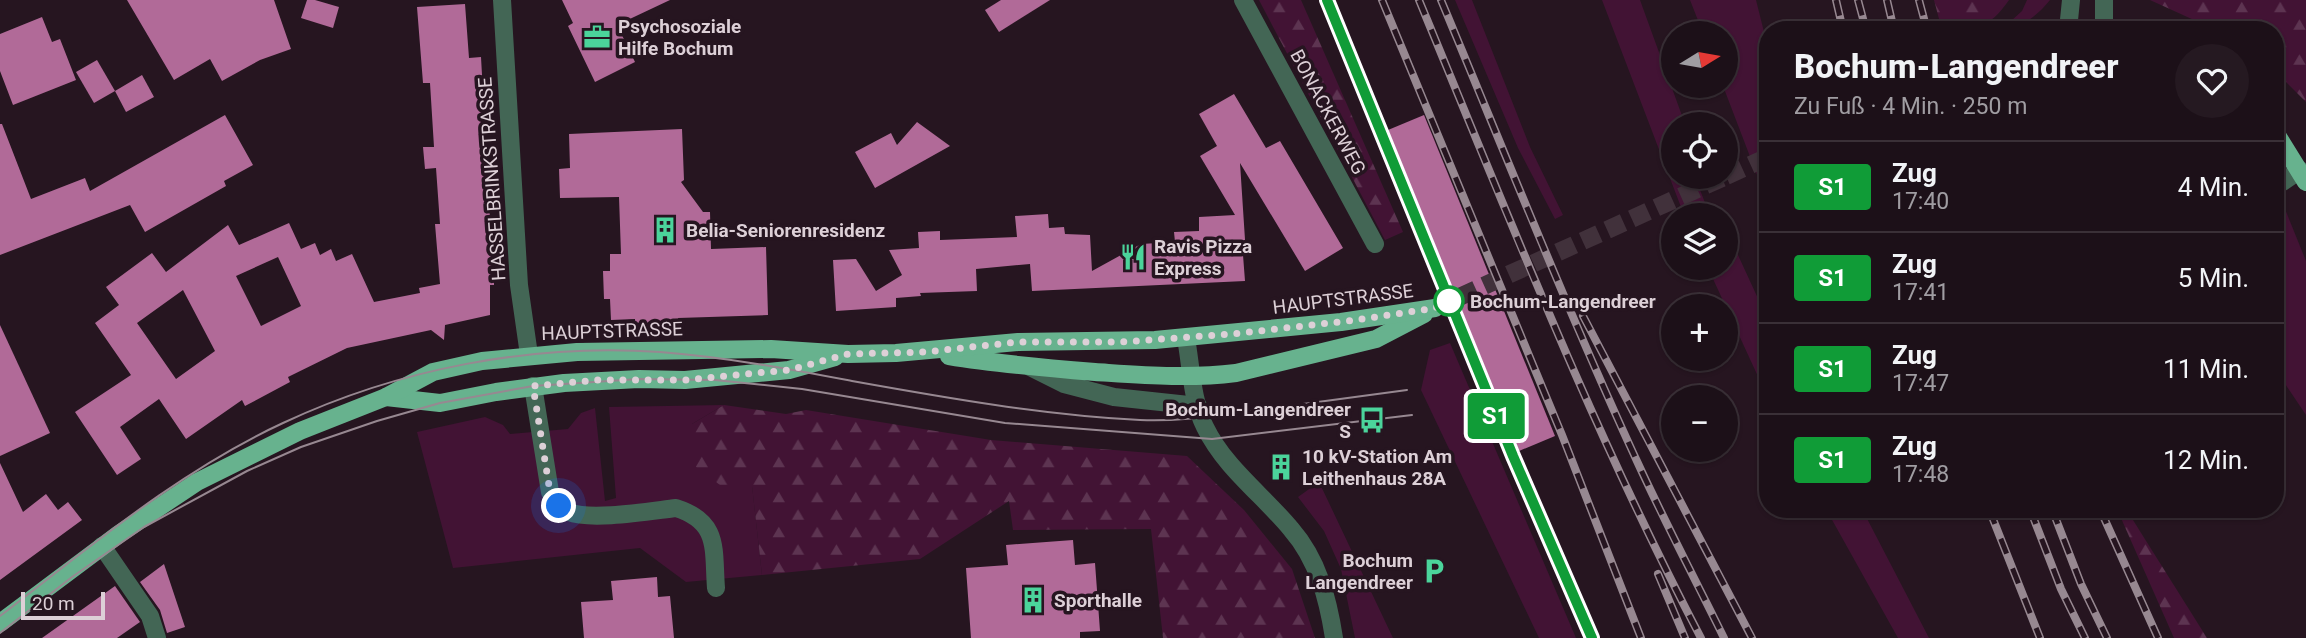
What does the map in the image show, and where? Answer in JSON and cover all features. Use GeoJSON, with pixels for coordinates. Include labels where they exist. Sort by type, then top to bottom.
{"type":"FeatureCollection","features":[{"type":"Feature","properties":{"kind":"main road"},"geometry":{"type":"LineString","coordinates":[[2284,146],[2303,176]]}},
{"type":"Feature","properties":{"kind":"main road","name":"HAUPTSTRASSE"},"geometry":{"type":"LineString","coordinates":[[0,624],[102,546],[197,482],[300,431],[386,397],[433,372],[482,361],[577,352],[687,349],[789,350],[848,354],[925,352],[1018,342],[1112,342],[1186,338],[1341,322],[1435,308],[1366,342],[1236,373],[1192,377],[1030,367],[925,352]]}},
{"type":"Feature","properties":{"kind":"main road","name":"HAUPTSTRASSE"},"geometry":{"type":"LineString","coordinates":[[386,397],[440,403],[533,386],[598,380],[685,380],[789,370],[848,354]]}},
{"type":"Feature","properties":{"kind":"main road"},"geometry":{"type":"LineString","coordinates":[[529,355],[533,386]]}},
{"type":"Feature","properties":{"kind":"street","name":"HASSELBRINKSTRASSE"},"geometry":{"type":"LineString","coordinates":[[502,0],[519,285],[529,355]]}},
{"type":"Feature","properties":{"kind":"street","name":"BONACKERWEG"},"geometry":{"type":"LineString","coordinates":[[1243,0],[1375,244]]}},
{"type":"Feature","properties":{"kind":"street"},"geometry":{"type":"LineString","coordinates":[[2069,21],[2071,0]]}},
{"type":"Feature","properties":{"kind":"street"},"geometry":{"type":"LineString","coordinates":[[2104,0],[2104,21]]}},
{"type":"Feature","properties":{"kind":"street"},"geometry":{"type":"LineString","coordinates":[[2284,183],[2303,176]]}},
{"type":"Feature","properties":{"kind":"street"},"geometry":{"type":"LineString","coordinates":[[1186,338],[1198,406],[1205,427],[1237,474],[1293,530],[1309,555],[1328,600],[1334,638]]}},
{"type":"Feature","properties":{"kind":"street","name":"HAUPTSTRASSE"},"geometry":{"type":"LineString","coordinates":[[1030,367],[1064,384],[1114,397],[1198,406]]}},
{"type":"Feature","properties":{"kind":"street"},"geometry":{"type":"LineString","coordinates":[[533,386],[550,492],[559,506],[571,513],[588,515],[676,508],[688,512],[701,520],[712,534],[716,588]]}},
{"type":"Feature","properties":{"kind":"street"},"geometry":{"type":"LineString","coordinates":[[102,546],[150,616],[157,638]]}},
{"type":"Feature","properties":{"kind":"green space"},"geometry":{"type":"Polygon","coordinates":[[[1259,0],[1301,0],[1403,232],[1385,240],[1259,0]]]}},
{"type":"Feature","properties":{"kind":"green space"},"geometry":{"type":"Polygon","coordinates":[[[1455,0],[1472,0],[1530,147],[1563,215],[1555,219],[1518,148],[1455,0]]]}},
{"type":"Feature","properties":{"kind":"green space"},"geometry":{"type":"Polygon","coordinates":[[[1602,0],[1640,0],[1661,58],[1661,98],[1676,98],[1681,112],[1661,112],[1661,155],[1602,0]]]}},
{"type":"Feature","properties":{"kind":"green space"},"geometry":{"type":"Polygon","coordinates":[[[1690,0],[1756,0],[1761,21],[1759,21],[1759,180],[1738,125],[1738,112],[1733,112],[1728,98],[1738,98],[1738,21],[1698,21],[1690,0]]]}},
{"type":"Feature","properties":{"kind":"green space"},"geometry":{"type":"Polygon","coordinates":[[[1934,0],[2009,0],[1989,21],[1940,21],[1934,0]]]}},
{"type":"Feature","properties":{"kind":"green space"},"geometry":{"type":"Polygon","coordinates":[[[2027,0],[2050,0],[2026,21],[2011,21],[2022,11],[2027,0]]]}},
{"type":"Feature","properties":{"kind":"green space"},"geometry":{"type":"Polygon","coordinates":[[[2150,0],[2306,0],[2306,102],[2284,80],[2284,21],[2196,21],[2150,0]]]}},
{"type":"Feature","properties":{"kind":"green space"},"geometry":{"type":"Polygon","coordinates":[[[1674,189],[1700,189],[1705,203],[1679,203],[1674,189]]]}},
{"type":"Feature","properties":{"kind":"green space"},"geometry":{"type":"Polygon","coordinates":[[[2284,206],[2306,261],[2306,415],[2284,382],[2284,206]]]}},
{"type":"Feature","properties":{"kind":"green space"},"geometry":{"type":"Polygon","coordinates":[[[1738,255],[1759,301],[1759,379],[1738,333],[1738,294],[1720,294],[1714,280],[1738,280],[1738,255]]]}},
{"type":"Feature","properties":{"kind":"green space"},"geometry":{"type":"Polygon","coordinates":[[[1450,343],[1576,638],[1539,638],[1421,390],[1430,350],[1450,343]]]}},
{"type":"Feature","properties":{"kind":"green space"},"geometry":{"type":"Polygon","coordinates":[[[724,405],[692,424],[752,485],[762,575],[686,582],[640,548],[453,568],[417,432],[485,417],[503,425],[510,434],[568,429],[581,413],[595,408],[605,501],[616,498],[609,407],[724,405]]]}},
{"type":"Feature","properties":{"kind":"green space"},"geometry":{"type":"Polygon","coordinates":[[[724,405],[786,414],[806,410],[991,440],[1187,456],[1244,510],[1292,569],[1315,638],[1163,638],[1151,529],[1013,530],[1009,501],[920,559],[762,575],[752,486],[724,488],[696,467],[692,424],[724,405]]]}},
{"type":"Feature","properties":{"kind":"green space"},"geometry":{"type":"Polygon","coordinates":[[[1319,482],[1393,638],[1355,638],[1341,569],[1324,531],[1298,497],[1319,482]]]}},
{"type":"Feature","properties":{"kind":"green space"},"geometry":{"type":"Polygon","coordinates":[[[1831,518],[1867,518],[1929,638],[1898,638],[1831,518]]]}},
{"type":"Feature","properties":{"kind":"green space"},"geometry":{"type":"Polygon","coordinates":[[[2121,518],[2132,518],[2207,638],[2174,638],[2121,518]]]}},
{"type":"Feature","properties":{"kind":"building"},"geometry":{"type":"Polygon","coordinates":[[[127,0],[274,0],[291,49],[260,60],[222,81],[210,59],[174,80],[127,0]]]}},
{"type":"Feature","properties":{"kind":"building"},"geometry":{"type":"Polygon","coordinates":[[[307,0],[339,7],[333,28],[301,18],[307,0]]]}},
{"type":"Feature","properties":{"kind":"building"},"geometry":{"type":"Polygon","coordinates":[[[562,0],[670,0],[617,25],[635,62],[595,82],[568,26],[573,23],[562,0]]]}},
{"type":"Feature","properties":{"kind":"building"},"geometry":{"type":"Polygon","coordinates":[[[1001,0],[1050,0],[999,32],[985,10],[1001,0]]]}},
{"type":"Feature","properties":{"kind":"building"},"geometry":{"type":"Polygon","coordinates":[[[465,4],[469,58],[481,57],[494,255],[490,315],[445,325],[444,340],[431,330],[347,348],[288,377],[290,382],[245,406],[242,400],[186,439],[159,399],[120,427],[141,459],[117,475],[75,412],[131,375],[95,323],[119,305],[106,287],[152,253],[166,272],[228,225],[239,245],[289,223],[301,249],[315,243],[320,255],[331,249],[336,261],[352,254],[374,302],[420,293],[419,288],[440,284],[435,224],[440,224],[436,168],[425,169],[423,147],[434,147],[430,83],[423,83],[417,7],[465,4]],[[278,257],[236,276],[261,326],[301,306],[278,257]],[[183,290],[137,323],[176,379],[215,351],[183,290]]]}},
{"type":"Feature","properties":{"kind":"building"},"geometry":{"type":"Polygon","coordinates":[[[42,17],[52,42],[60,39],[76,80],[13,105],[0,71],[0,34],[42,17]]]}},
{"type":"Feature","properties":{"kind":"building"},"geometry":{"type":"Polygon","coordinates":[[[97,60],[115,91],[94,103],[76,72],[97,60]]]}},
{"type":"Feature","properties":{"kind":"building"},"geometry":{"type":"Polygon","coordinates":[[[142,75],[154,97],[126,112],[115,91],[142,75]]]}},
{"type":"Feature","properties":{"kind":"building"},"geometry":{"type":"Polygon","coordinates":[[[1234,94],[1266,148],[1280,141],[1343,248],[1305,271],[1240,163],[1245,281],[1032,291],[1030,264],[976,269],[977,291],[920,293],[921,296],[896,298],[896,307],[836,311],[833,260],[856,259],[876,291],[902,275],[889,250],[919,248],[918,232],[940,231],[940,240],[1017,237],[1015,216],[1048,214],[1049,228],[1064,227],[1065,234],[1090,235],[1092,271],[1141,244],[1175,242],[1174,232],[1199,231],[1199,217],[1235,215],[1200,156],[1217,146],[1199,114],[1234,94]]]}},
{"type":"Feature","properties":{"kind":"building"},"geometry":{"type":"Polygon","coordinates":[[[225,115],[253,165],[224,181],[226,186],[145,232],[130,205],[0,255],[0,124],[31,199],[85,178],[90,191],[225,115]]]}},
{"type":"Feature","properties":{"kind":"building"},"geometry":{"type":"Polygon","coordinates":[[[1424,115],[1555,436],[1519,451],[1388,130],[1424,115]]]}},
{"type":"Feature","properties":{"kind":"building"},"geometry":{"type":"Polygon","coordinates":[[[917,122],[950,146],[875,188],[855,152],[891,133],[897,145],[917,122]]]}},
{"type":"Feature","properties":{"kind":"building","name":"Belia-Seniorenresidenz"},"geometry":{"type":"Polygon","coordinates":[[[682,129],[684,180],[681,182],[703,212],[710,212],[711,249],[766,247],[768,315],[678,318],[679,322],[635,323],[635,319],[611,320],[610,299],[604,299],[603,271],[610,271],[610,254],[621,254],[619,197],[560,198],[559,169],[570,168],[569,134],[682,129]]]}},
{"type":"Feature","properties":{"kind":"building"},"geometry":{"type":"Polygon","coordinates":[[[0,325],[50,433],[0,456],[0,325]]]}},
{"type":"Feature","properties":{"kind":"building"},"geometry":{"type":"Polygon","coordinates":[[[0,463],[23,512],[46,494],[58,510],[68,502],[82,520],[0,580],[0,463]]]}},
{"type":"Feature","properties":{"kind":"building","name":"Sporthalle"},"geometry":{"type":"Polygon","coordinates":[[[1073,540],[1075,565],[1095,563],[1100,631],[1080,632],[1080,638],[971,638],[966,568],[1008,565],[1006,545],[1073,540]]]}},
{"type":"Feature","properties":{"kind":"building"},"geometry":{"type":"Polygon","coordinates":[[[164,564],[185,627],[167,633],[160,610],[140,582],[164,564]]]}},
{"type":"Feature","properties":{"kind":"building"},"geometry":{"type":"Polygon","coordinates":[[[657,577],[658,597],[670,596],[674,638],[584,638],[581,602],[613,600],[611,581],[657,577]]]}},
{"type":"Feature","properties":{"kind":"building"},"geometry":{"type":"Polygon","coordinates":[[[115,586],[140,622],[117,638],[42,638],[115,586]]]}},
{"type":"Feature","properties":{"kind":"tunnel"},"geometry":{"type":"LineString","coordinates":[[1738,171],[1759,161]]}},
{"type":"Feature","properties":{"kind":"tunnel"},"geometry":{"type":"LineString","coordinates":[[1435,308],[1698,189]]}},
{"type":"Feature","properties":{"kind":"tram line"},"geometry":{"type":"LineString","coordinates":[[0,616],[171,487],[245,442],[327,404],[372,388],[419,374],[515,356],[612,350],[660,352],[756,364],[995,405],[1140,420],[1200,418],[1407,390]]}},
{"type":"Feature","properties":{"kind":"tram line"},"geometry":{"type":"LineString","coordinates":[[0,633],[72,577],[144,527],[247,471],[301,447],[377,421],[440,403],[533,386],[639,379],[715,380],[802,389],[1005,423],[1212,439],[1412,415]]}},
{"type":"Feature","properties":{"kind":"railway"},"geometry":{"type":"LineString","coordinates":[[1327,0],[1513,456],[1592,638]]}},
{"type":"Feature","properties":{"kind":"railway"},"geometry":{"type":"LineString","coordinates":[[1382,0],[1562,435],[1641,638]]}},
{"type":"Feature","properties":{"kind":"railway"},"geometry":{"type":"LineString","coordinates":[[1419,0],[1588,402],[1701,638]]}},
{"type":"Feature","properties":{"kind":"railway"},"geometry":{"type":"LineString","coordinates":[[1441,0],[1615,414],[1724,638]]}},
{"type":"Feature","properties":{"kind":"railway"},"geometry":{"type":"LineString","coordinates":[[1836,0],[1841,21]]}},
{"type":"Feature","properties":{"kind":"railway"},"geometry":{"type":"LineString","coordinates":[[1858,0],[1864,21]]}},
{"type":"Feature","properties":{"kind":"railway"},"geometry":{"type":"LineString","coordinates":[[1887,0],[1892,21]]}},
{"type":"Feature","properties":{"kind":"railway"},"geometry":{"type":"LineString","coordinates":[[1919,0],[1925,21]]}},
{"type":"Feature","properties":{"kind":"railway"},"geometry":{"type":"LineString","coordinates":[[1583,316],[1752,638]]}},
{"type":"Feature","properties":{"kind":"railway"},"geometry":{"type":"LineString","coordinates":[[1993,518],[2040,638]]}},
{"type":"Feature","properties":{"kind":"railway"},"geometry":{"type":"LineString","coordinates":[[2033,518],[2061,589],[2085,638]]}},
{"type":"Feature","properties":{"kind":"railway"},"geometry":{"type":"LineString","coordinates":[[2055,518],[2081,584],[2107,638]]}},
{"type":"Feature","properties":{"kind":"railway"},"geometry":{"type":"LineString","coordinates":[[2104,518],[2158,638]]}},
{"type":"Feature","properties":{"kind":"railway"},"geometry":{"type":"LineString","coordinates":[[1658,574],[1685,638]]}},
{"type":"Feature","properties":{"kind":"train","name":"S1"},"geometry":{"type":"LineString","coordinates":[[1327,0],[1513,456],[1592,638]]}},
{"type":"Feature","properties":{"kind":"place","name":"Psychosoziale Hilfe Bochum"},"geometry":{"type":"Point","coordinates":[597,37]}},
{"type":"Feature","properties":{"kind":"place","name":"Belia-Seniorenresidenz"},"geometry":{"type":"Point","coordinates":[665,230]}},
{"type":"Feature","properties":{"kind":"place","name":"Ravis Pizza Express"},"geometry":{"type":"Point","coordinates":[1133,257]}},
{"type":"Feature","properties":{"kind":"place","name":"Bochum-Langendreer"},"geometry":{"type":"Point","coordinates":[1449,301]}},
{"type":"Feature","properties":{"kind":"place","name":"Bochum-Langendreer S"},"geometry":{"type":"Point","coordinates":[1372,420]}},
{"type":"Feature","properties":{"kind":"place","name":"10 kV-Station Am Leithenhaus 28A"},"geometry":{"type":"Point","coordinates":[1281,467]}},
{"type":"Feature","properties":{"kind":"place","name":"Bochum Langendreer"},"geometry":{"type":"Point","coordinates":[1434,571]}},
{"type":"Feature","properties":{"kind":"place","name":"Sporthalle"},"geometry":{"type":"Point","coordinates":[1033,600]}},
{"type":"Feature","properties":{"kind":"route"},"geometry":{"type":"LineString","coordinates":[[559,506],[550,492],[533,386],[598,380],[685,380],[789,370],[848,354],[925,352],[1018,342],[1121,342],[1232,334],[1435,308],[1449,301]]}}]}
